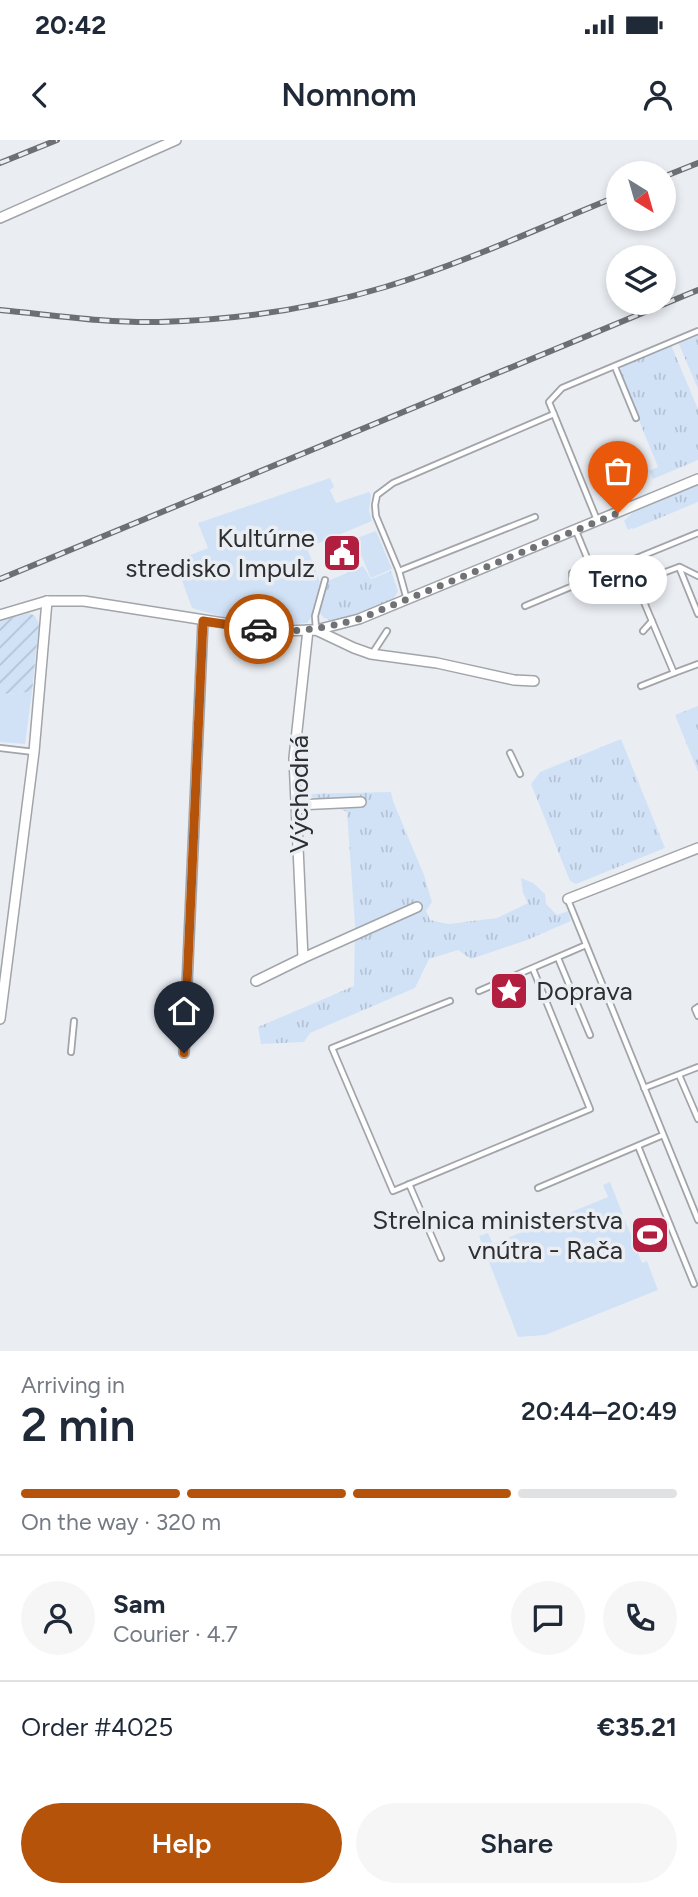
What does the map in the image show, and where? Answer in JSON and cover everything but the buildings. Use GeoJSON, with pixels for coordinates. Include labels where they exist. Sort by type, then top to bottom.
{"type":"FeatureCollection","features":[{"type":"Feature","properties":{"kind":"street"},"geometry":{"type":"LineString","coordinates":[[0,218],[176,140]]}},
{"type":"Feature","properties":{"kind":"street"},"geometry":{"type":"LineString","coordinates":[[0,615],[47,601],[84,601],[275,631],[312,630],[359,619],[698,479]]}},
{"type":"Feature","properties":{"kind":"street"},"geometry":{"type":"LineString","coordinates":[[0,1019],[34,752],[47,601]]}},
{"type":"Feature","properties":{"kind":"street"},"geometry":{"type":"LineString","coordinates":[[184,1053],[203,621]]}},
{"type":"Feature","properties":{"kind":"street"},"geometry":{"type":"LineString","coordinates":[[312,630],[371,654],[437,663],[514,680],[534,681]]}},
{"type":"Feature","properties":{"kind":"street","name":"Východná"},"geometry":{"type":"LineString","coordinates":[[303,958],[294,758],[312,630]]}},
{"type":"Feature","properties":{"kind":"street"},"geometry":{"type":"LineString","coordinates":[[297,806],[361,802]]}},
{"type":"Feature","properties":{"kind":"street"},"geometry":{"type":"LineString","coordinates":[[568,899],[698,848]]}},
{"type":"Feature","properties":{"kind":"street"},"geometry":{"type":"LineString","coordinates":[[256,981],[417,907]]}},
{"type":"Feature","properties":{"kind":"lane"},"geometry":{"type":"LineString","coordinates":[[597,521],[549,402],[562,388],[698,331]]}},
{"type":"Feature","properties":{"kind":"lane"},"geometry":{"type":"LineString","coordinates":[[615,367],[636,418]]}},
{"type":"Feature","properties":{"kind":"lane"},"geometry":{"type":"LineString","coordinates":[[407,600],[399,571],[376,516],[377,495],[393,483],[554,414]]}},
{"type":"Feature","properties":{"kind":"lane"},"geometry":{"type":"LineString","coordinates":[[399,571],[536,517]]}},
{"type":"Feature","properties":{"kind":"lane"},"geometry":{"type":"LineString","coordinates":[[576,530],[590,565],[600,570],[698,533]]}},
{"type":"Feature","properties":{"kind":"lane"},"geometry":{"type":"LineString","coordinates":[[627,562],[674,673]]}},
{"type":"Feature","properties":{"kind":"lane"},"geometry":{"type":"LineString","coordinates":[[525,606],[573,586],[572,573],[590,565]]}},
{"type":"Feature","properties":{"kind":"lane"},"geometry":{"type":"LineString","coordinates":[[636,583],[679,567],[698,576]]}},
{"type":"Feature","properties":{"kind":"lane"},"geometry":{"type":"LineString","coordinates":[[679,567],[698,614]]}},
{"type":"Feature","properties":{"kind":"lane"},"geometry":{"type":"LineString","coordinates":[[312,630],[325,580]]}},
{"type":"Feature","properties":{"kind":"lane"},"geometry":{"type":"LineString","coordinates":[[643,631],[652,621]]}},
{"type":"Feature","properties":{"kind":"lane"},"geometry":{"type":"LineString","coordinates":[[371,654],[387,631]]}},
{"type":"Feature","properties":{"kind":"lane"},"geometry":{"type":"LineString","coordinates":[[641,686],[698,664]]}},
{"type":"Feature","properties":{"kind":"lane"},"geometry":{"type":"LineString","coordinates":[[0,748],[34,752]]}},
{"type":"Feature","properties":{"kind":"lane"},"geometry":{"type":"LineString","coordinates":[[510,753],[520,774]]}},
{"type":"Feature","properties":{"kind":"lane"},"geometry":{"type":"LineString","coordinates":[[568,899],[698,1220]]}},
{"type":"Feature","properties":{"kind":"lane"},"geometry":{"type":"LineString","coordinates":[[479,991],[586,945]]}},
{"type":"Feature","properties":{"kind":"lane"},"geometry":{"type":"LineString","coordinates":[[558,958],[590,1035]]}},
{"type":"Feature","properties":{"kind":"lane"},"geometry":{"type":"LineString","coordinates":[[450,1002],[332,1048],[393,1191],[590,1109],[533,969]]}},
{"type":"Feature","properties":{"kind":"lane"},"geometry":{"type":"LineString","coordinates":[[698,1007],[695,1009],[698,1016]]}},
{"type":"Feature","properties":{"kind":"lane"},"geometry":{"type":"LineString","coordinates":[[71,1052],[74,1021]]}},
{"type":"Feature","properties":{"kind":"lane"},"geometry":{"type":"LineString","coordinates":[[644,1088],[698,1067]]}},
{"type":"Feature","properties":{"kind":"lane"},"geometry":{"type":"LineString","coordinates":[[679,1074],[698,1119]]}},
{"type":"Feature","properties":{"kind":"lane"},"geometry":{"type":"LineString","coordinates":[[538,1188],[663,1135]]}},
{"type":"Feature","properties":{"kind":"lane"},"geometry":{"type":"LineString","coordinates":[[638,1146],[694,1284]]}},
{"type":"Feature","properties":{"kind":"lane"},"geometry":{"type":"LineString","coordinates":[[409,1184],[441,1258]]}},
{"type":"Feature","properties":{"kind":"green space"},"geometry":{"type":"Polygon","coordinates":[[[698,334],[698,389],[678,342],[698,334]]]}},
{"type":"Feature","properties":{"kind":"green space"},"geometry":{"type":"Polygon","coordinates":[[[671,345],[698,409],[698,460],[653,479],[649,471],[658,467],[620,374],[622,366],[671,345]]]}},
{"type":"Feature","properties":{"kind":"green space"},"geometry":{"type":"Polygon","coordinates":[[[330,478],[334,487],[330,490],[336,503],[369,492],[372,521],[307,548],[320,582],[307,623],[283,625],[240,622],[192,608],[175,561],[208,548],[198,523],[330,478]]]}},
{"type":"Feature","properties":{"kind":"green space"},"geometry":{"type":"Polygon","coordinates":[[[698,485],[698,502],[628,530],[624,521],[633,512],[698,485]]]}},
{"type":"Feature","properties":{"kind":"green space"},"geometry":{"type":"Polygon","coordinates":[[[376,531],[392,569],[371,578],[354,539],[376,531]]]}},
{"type":"Feature","properties":{"kind":"green space"},"geometry":{"type":"Polygon","coordinates":[[[363,566],[371,579],[391,571],[398,591],[393,600],[331,621],[323,617],[319,612],[328,581],[363,566]]]}},
{"type":"Feature","properties":{"kind":"green space"},"geometry":{"type":"Polygon","coordinates":[[[29,613],[35,616],[39,624],[32,692],[0,694],[0,621],[29,613]]]}},
{"type":"Feature","properties":{"kind":"green space"},"geometry":{"type":"Polygon","coordinates":[[[32,692],[25,744],[0,742],[0,694],[32,692]]]}},
{"type":"Feature","properties":{"kind":"green space"},"geometry":{"type":"Polygon","coordinates":[[[698,706],[698,772],[675,715],[698,706]]]}},
{"type":"Feature","properties":{"kind":"green space"},"geometry":{"type":"Polygon","coordinates":[[[621,739],[665,848],[576,884],[570,881],[531,784],[540,772],[621,739]]]}},
{"type":"Feature","properties":{"kind":"green space"},"geometry":{"type":"Polygon","coordinates":[[[391,792],[424,875],[432,902],[426,911],[430,920],[448,924],[497,918],[528,903],[523,893],[521,878],[533,883],[545,894],[546,904],[557,915],[568,911],[571,921],[527,940],[471,959],[458,950],[429,959],[415,988],[310,1033],[304,1042],[261,1044],[258,1027],[354,986],[355,925],[347,812],[304,794],[391,792]]]}},
{"type":"Feature","properties":{"kind":"green space"},"geometry":{"type":"Polygon","coordinates":[[[610,1182],[642,1263],[647,1261],[658,1290],[545,1335],[518,1337],[479,1236],[488,1233],[493,1244],[608,1197],[603,1185],[610,1182]]]}},
{"type":"Feature","properties":{"kind":"railway"},"geometry":{"type":"LineString","coordinates":[[0,163],[57,140]]}},
{"type":"Feature","properties":{"kind":"railway"},"geometry":{"type":"LineString","coordinates":[[676,172],[698,163]]}},
{"type":"Feature","properties":{"kind":"railway"},"geometry":{"type":"LineString","coordinates":[[0,310],[99,320],[159,322],[245,316],[301,307],[357,295],[415,277],[606,201]]}},
{"type":"Feature","properties":{"kind":"railway"},"geometry":{"type":"LineString","coordinates":[[0,579],[698,290]]}},
{"type":"Feature","properties":{"kind":"way so far"},"geometry":{"type":"LineString","coordinates":[[259,629],[316,630],[359,619],[618,513]]}},
{"type":"Feature","properties":{"kind":"place","name":"Terno"},"geometry":{"type":"Point","coordinates":[618,513]}},
{"type":"Feature","properties":{"kind":"place","name":"Kultúrne stredisko Impulz"},"geometry":{"type":"Point","coordinates":[342,553]}},
{"type":"Feature","properties":{"kind":"place","name":"Doprava"},"geometry":{"type":"Point","coordinates":[509,991]}},
{"type":"Feature","properties":{"kind":"place","name":"Strelnica ministerstva vnútra - Rača"},"geometry":{"type":"Point","coordinates":[650,1235]}},
{"type":"Feature","properties":{"kind":"route"},"geometry":{"type":"LineString","coordinates":[[184,1053],[203,621],[259,629]]}}]}
